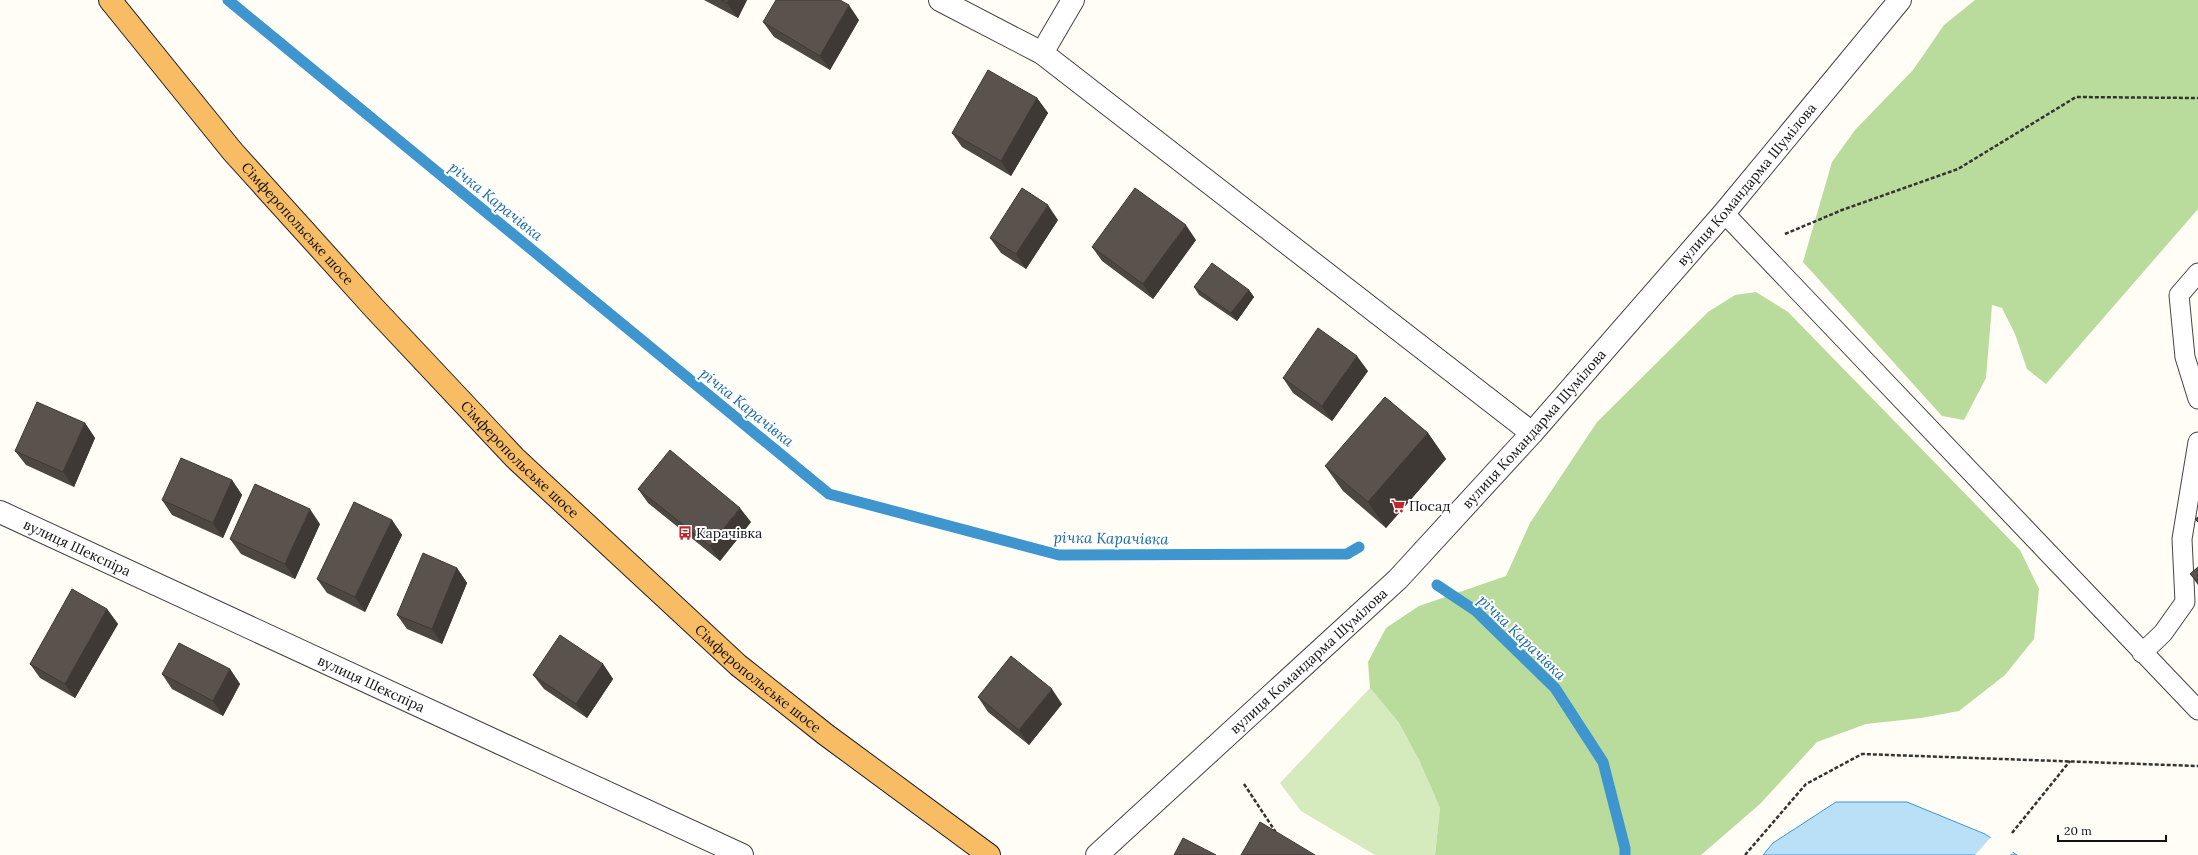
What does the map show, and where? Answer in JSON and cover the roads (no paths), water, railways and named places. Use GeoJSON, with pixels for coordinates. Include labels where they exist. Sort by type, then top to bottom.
{"type":"FeatureCollection","features":[{"type":"Feature","properties":{"kind":"highway","name":"Сімферопольське шосе"},"geometry":{"type":"LineString","coordinates":[[110,0],[232,152],[374,308],[515,458],[738,665],[825,734],[989,855]]}},
{"type":"Feature","properties":{"kind":"street"},"geometry":{"type":"LineString","coordinates":[[940,0],[1042,53],[1532,433]]}},
{"type":"Feature","properties":{"kind":"street"},"geometry":{"type":"LineString","coordinates":[[1042,53],[1073,0]]}},
{"type":"Feature","properties":{"kind":"street","name":"вулиця Командарма Шумілова"},"geometry":{"type":"LineString","coordinates":[[1097,855],[1398,579],[1532,433],[1724,213],[1900,0]]}},
{"type":"Feature","properties":{"kind":"street","name":"вулиця Шекспіра"},"geometry":{"type":"LineString","coordinates":[[0,512],[742,855]]}},
{"type":"Feature","properties":{"kind":"lane"},"geometry":{"type":"LineString","coordinates":[[1724,213],[2198,710]]}},
{"type":"Feature","properties":{"kind":"lane"},"geometry":{"type":"LineString","coordinates":[[2198,273],[2179,295],[2185,357],[2198,399]]}},
{"type":"Feature","properties":{"kind":"lane"},"geometry":{"type":"LineString","coordinates":[[2142,653],[2163,633],[2185,602],[2182,539],[2198,442]]}},
{"type":"Feature","properties":{"kind":"water"},"geometry":{"type":"Polygon","coordinates":[[[1836,802],[1907,802],[1985,834],[2017,855],[1763,855],[1773,843],[1836,802]]]}},
{"type":"Feature","properties":{"kind":"waterway","name":"річка Карачівка"},"geometry":{"type":"LineString","coordinates":[[228,0],[829,494],[1059,555],[1347,554],[1359,547]]}},
{"type":"Feature","properties":{"kind":"waterway","name":"річка Карачівка"},"geometry":{"type":"LineString","coordinates":[[1437,585],[1476,611],[1555,688],[1603,762],[1625,848],[1625,855]]}},
{"type":"Feature","properties":{"kind":"place","name":"Посад"},"geometry":{"type":"Point","coordinates":[1398,506]}},
{"type":"Feature","properties":{"kind":"place","name":"Карачівка"},"geometry":{"type":"Point","coordinates":[685,533]}}]}
